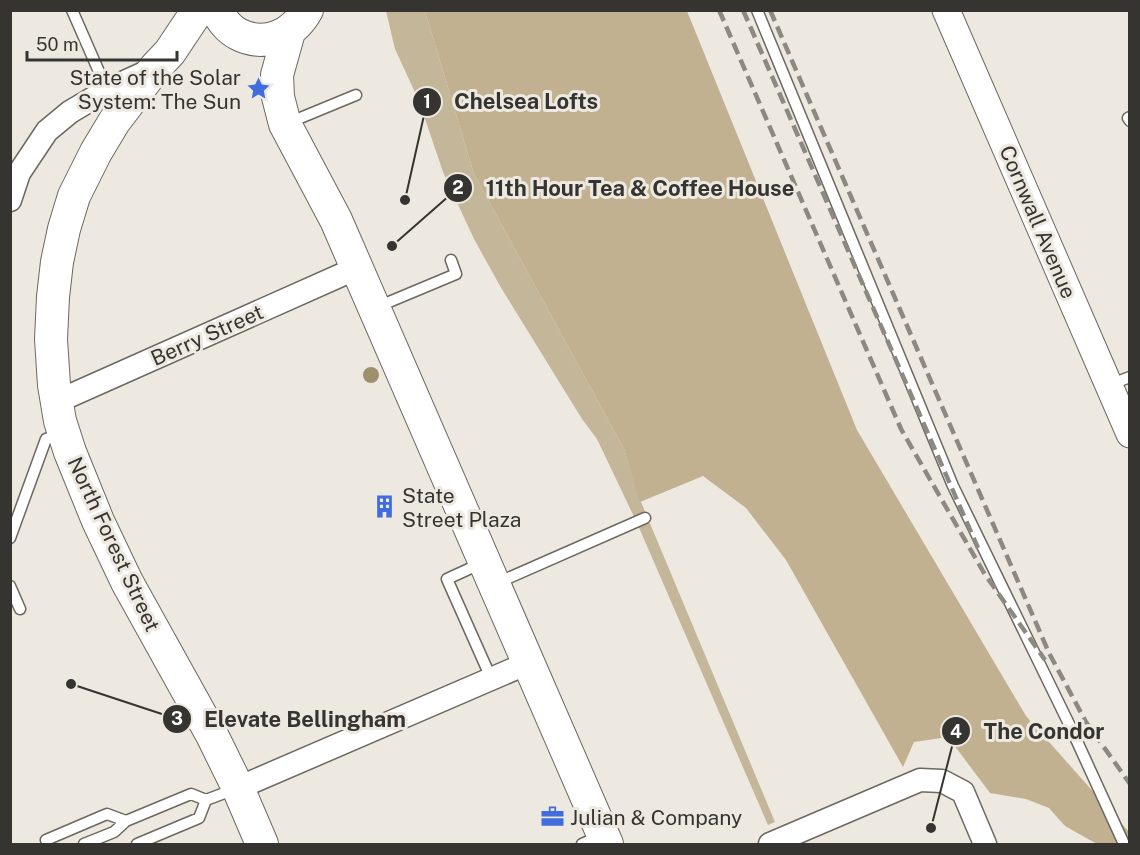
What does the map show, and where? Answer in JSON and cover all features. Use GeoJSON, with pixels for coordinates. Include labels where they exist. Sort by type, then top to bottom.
{"type":"FeatureCollection","features":[{"type":"Feature","properties":{"kind":"main road","name":"North Forest Street"},"geometry":{"type":"LineString","coordinates":[[198,10],[170,52],[114,122],[74,196],[57,262],[51,339],[56,402],[64,433],[98,521],[127,582],[212,735],[262,844]]}},
{"type":"Feature","properties":{"kind":"main road"},"geometry":{"type":"LineString","coordinates":[[216,10],[226,25],[239,35],[255,39],[273,39],[303,18]]}},
{"type":"Feature","properties":{"kind":"main road"},"geometry":{"type":"LineString","coordinates":[[303,18],[277,75],[278,97],[285,124],[336,220],[357,268],[528,663],[597,841]]}},
{"type":"Feature","properties":{"kind":"street","name":"Cornwall Avenue"},"geometry":{"type":"LineString","coordinates":[[946,10],[1119,381],[1130,434]]}},
{"type":"Feature","properties":{"kind":"street"},"geometry":{"type":"LineString","coordinates":[[10,200],[19,173],[47,131],[70,112],[107,90],[155,68]]}},
{"type":"Feature","properties":{"kind":"street","name":"Berry Street"},"geometry":{"type":"LineString","coordinates":[[56,402],[357,268]]}},
{"type":"Feature","properties":{"kind":"street"},"geometry":{"type":"LineString","coordinates":[[238,788],[528,663]]}},
{"type":"Feature","properties":{"kind":"street"},"geometry":{"type":"LineString","coordinates":[[776,843],[920,780],[942,781],[963,792],[985,844]]}},
{"type":"Feature","properties":{"kind":"lane"},"geometry":{"type":"LineString","coordinates":[[72,10],[107,90]]}},
{"type":"Feature","properties":{"kind":"lane"},"geometry":{"type":"LineString","coordinates":[[757,10],[953,486],[1070,726],[1124,844]]}},
{"type":"Feature","properties":{"kind":"lane"},"geometry":{"type":"LineString","coordinates":[[285,124],[356,95]]}},
{"type":"Feature","properties":{"kind":"lane"},"geometry":{"type":"LineString","coordinates":[[374,308],[456,274],[451,260]]}},
{"type":"Feature","properties":{"kind":"lane"},"geometry":{"type":"LineString","coordinates":[[10,537],[45,439],[64,433]]}},
{"type":"Feature","properties":{"kind":"lane"},"geometry":{"type":"LineString","coordinates":[[491,678],[447,579],[489,573],[645,518]]}},
{"type":"Feature","properties":{"kind":"lane"},"geometry":{"type":"LineString","coordinates":[[10,586],[20,609]]}},
{"type":"Feature","properties":{"kind":"lane"},"geometry":{"type":"LineString","coordinates":[[84,844],[114,832],[126,821],[190,794],[206,800],[238,788]]}},
{"type":"Feature","properties":{"kind":"lane"},"geometry":{"type":"LineString","coordinates":[[137,844],[199,818],[206,800]]}},
{"type":"Feature","properties":{"kind":"lane"},"geometry":{"type":"LineString","coordinates":[[46,840],[107,814],[126,821]]}},
{"type":"Feature","properties":{"kind":"shaded area"},"geometry":{"type":"Polygon","coordinates":[[[386,11],[425,11],[474,174],[624,449],[641,502],[775,822],[768,825],[637,523],[597,439],[582,419],[500,286],[474,239],[443,172],[419,101],[395,49],[386,11]]]}},
{"type":"Feature","properties":{"kind":"shaded area"},"geometry":{"type":"Polygon","coordinates":[[[425,11],[687,11],[857,430],[1026,716],[1129,832],[1129,843],[1097,844],[1065,826],[1049,808],[1026,799],[990,793],[948,737],[914,742],[903,767],[786,560],[746,508],[703,476],[640,502],[624,449],[474,174],[425,11]]]}},
{"type":"Feature","properties":{"kind":"railway"},"geometry":{"type":"LineString","coordinates":[[719,10],[901,429],[984,573],[1045,660]]}},
{"type":"Feature","properties":{"kind":"railway"},"geometry":{"type":"LineString","coordinates":[[743,10],[978,548]]}},
{"type":"Feature","properties":{"kind":"railway"},"geometry":{"type":"LineString","coordinates":[[770,10],[1049,653],[1086,722],[1130,784]]}},
{"type":"Feature","properties":{"kind":"place","name":"State of the Solar System: The Sun"},"geometry":{"type":"Point","coordinates":[259,89]}},
{"type":"Feature","properties":{"kind":"place","name":"Chelsea Lofts"},"geometry":{"type":"Point","coordinates":[405,200]}},
{"type":"Feature","properties":{"kind":"place","name":"11th Hour Tea & Coffee House"},"geometry":{"type":"Point","coordinates":[392,246]}},
{"type":"Feature","properties":{"kind":"place","name":"State Street Plaza"},"geometry":{"type":"Point","coordinates":[384,507]}},
{"type":"Feature","properties":{"kind":"place","name":"Elevate Bellingham"},"geometry":{"type":"Point","coordinates":[71,684]}},
{"type":"Feature","properties":{"kind":"place","name":"Julian & Company"},"geometry":{"type":"Point","coordinates":[552,817]}},
{"type":"Feature","properties":{"kind":"place","name":"The Condor"},"geometry":{"type":"Point","coordinates":[931,828]}}]}
